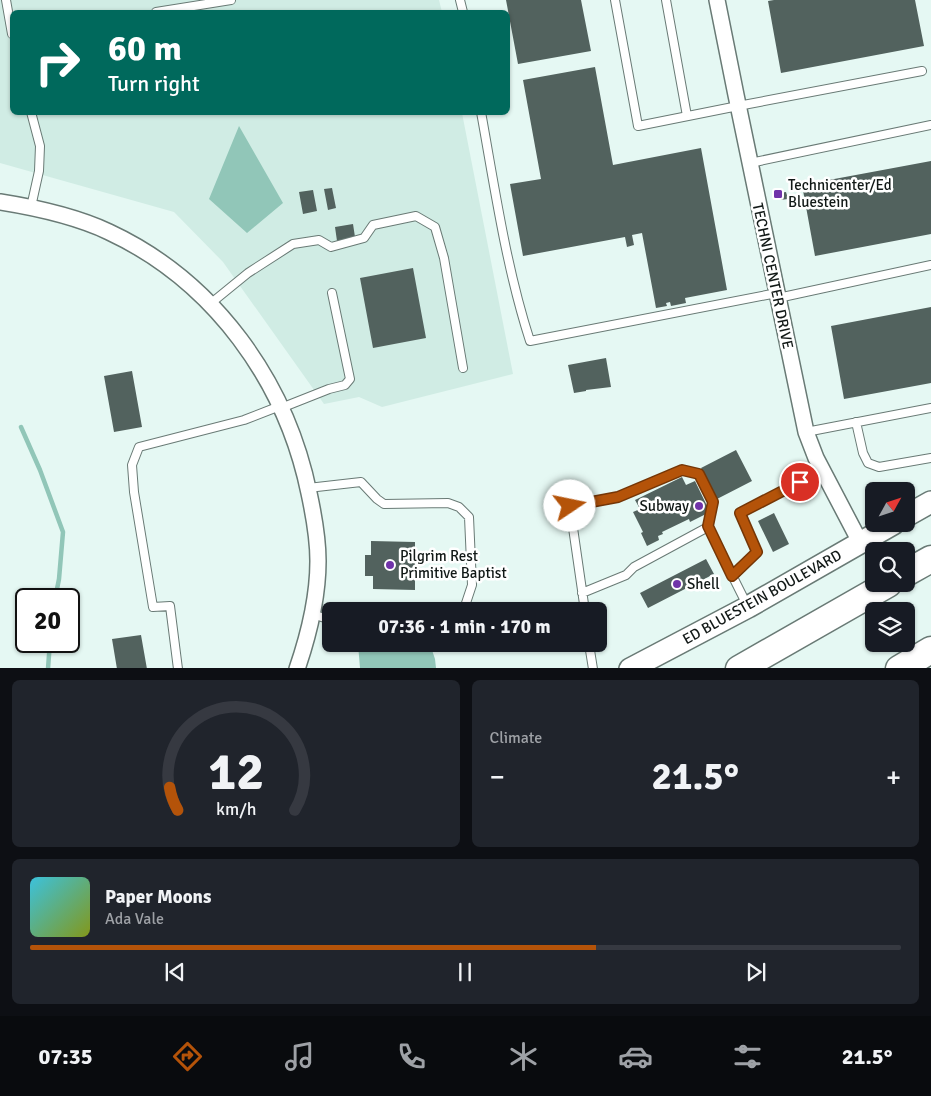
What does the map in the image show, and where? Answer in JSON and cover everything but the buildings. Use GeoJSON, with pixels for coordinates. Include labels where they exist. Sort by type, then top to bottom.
{"type":"FeatureCollection","features":[{"type":"Feature","properties":{"kind":"highway"},"geometry":{"type":"LineString","coordinates":[[915,568],[931,559]]}},
{"type":"Feature","properties":{"kind":"highway"},"geometry":{"type":"LineString","coordinates":[[739,668],[874,592]]}},
{"type":"Feature","properties":{"kind":"highway"},"geometry":{"type":"LineString","coordinates":[[899,668],[931,650]]}},
{"type":"Feature","properties":{"kind":"main road"},"geometry":{"type":"LineString","coordinates":[[915,511],[931,502]]}},
{"type":"Feature","properties":{"kind":"main road","name":"ED BLUESTEIN BOULEVARD"},"geometry":{"type":"LineString","coordinates":[[630,668],[748,607],[878,532]]}},
{"type":"Feature","properties":{"kind":"street","name":"TECHNI CENTER DRIVE"},"geometry":{"type":"LineString","coordinates":[[717,0],[806,432],[816,458],[860,542]]}},
{"type":"Feature","properties":{"kind":"street"},"geometry":{"type":"LineString","coordinates":[[0,202],[31,207],[74,218],[118,236],[134,245],[163,264],[216,309],[238,335],[256,361],[281,407],[297,447],[316,525],[318,561],[314,604],[304,650],[297,668]]}},
{"type":"Feature","properties":{"kind":"lane"},"geometry":{"type":"LineString","coordinates":[[6,0],[10,23]]}},
{"type":"Feature","properties":{"kind":"lane"},"geometry":{"type":"LineString","coordinates":[[168,10],[231,0]]}},
{"type":"Feature","properties":{"kind":"lane"},"geometry":{"type":"LineString","coordinates":[[615,0],[638,126],[922,72]]}},
{"type":"Feature","properties":{"kind":"lane"},"geometry":{"type":"LineString","coordinates":[[666,0],[687,116]]}},
{"type":"Feature","properties":{"kind":"lane"},"geometry":{"type":"LineString","coordinates":[[31,207],[39,172],[40,146],[32,115]]}},
{"type":"Feature","properties":{"kind":"lane"},"geometry":{"type":"LineString","coordinates":[[482,115],[508,260],[519,308],[530,341],[777,296],[931,265]]}},
{"type":"Feature","properties":{"kind":"lane"},"geometry":{"type":"LineString","coordinates":[[750,163],[931,125]]}},
{"type":"Feature","properties":{"kind":"lane"},"geometry":{"type":"LineString","coordinates":[[210,304],[248,273],[293,244],[320,240],[331,247],[364,238],[373,225],[416,216],[435,227],[444,258],[463,368]]}},
{"type":"Feature","properties":{"kind":"lane"},"geometry":{"type":"LineString","coordinates":[[178,668],[170,606],[153,606],[134,492],[132,465],[139,447],[237,422],[345,385],[350,379],[332,293]]}},
{"type":"Feature","properties":{"kind":"lane"},"geometry":{"type":"LineString","coordinates":[[806,432],[931,408]]}},
{"type":"Feature","properties":{"kind":"lane"},"geometry":{"type":"LineString","coordinates":[[856,422],[863,454],[868,463],[879,466],[931,458]]}},
{"type":"Feature","properties":{"kind":"lane"},"geometry":{"type":"LineString","coordinates":[[584,602],[570,506],[618,497],[682,470],[699,474],[713,502],[708,526],[748,607]]}},
{"type":"Feature","properties":{"kind":"lane"},"geometry":{"type":"LineString","coordinates":[[732,576],[757,552],[740,513],[823,470]]}},
{"type":"Feature","properties":{"kind":"lane"},"geometry":{"type":"LineString","coordinates":[[308,488],[361,482],[384,504],[448,503],[459,507],[470,517],[472,585],[466,602]]}},
{"type":"Feature","properties":{"kind":"lane"},"geometry":{"type":"LineString","coordinates":[[582,593],[626,575],[634,567],[708,526]]}},
{"type":"Feature","properties":{"kind":"lane"},"geometry":{"type":"LineString","coordinates":[[312,614],[322,617]]}},
{"type":"Feature","properties":{"kind":"lane"},"geometry":{"type":"LineString","coordinates":[[591,652],[593,668]]}},
{"type":"Feature","properties":{"kind":"shaded area"},"geometry":{"type":"Polygon","coordinates":[[[0,0],[439,0],[442,10],[10,10],[10,115],[462,115],[513,374],[382,407],[359,397],[324,404],[223,262],[174,212],[0,163],[0,0]]]}},
{"type":"Feature","properties":{"kind":"shaded area"},"geometry":{"type":"Polygon","coordinates":[[[239,126],[283,203],[247,233],[209,199],[239,126]]]}},
{"type":"Feature","properties":{"kind":"shaded area"},"geometry":{"type":"Polygon","coordinates":[[[359,652],[433,652],[436,668],[360,668],[359,652]]]}},
{"type":"Feature","properties":{"kind":"waterway"},"geometry":{"type":"LineString","coordinates":[[21,427],[40,470],[63,532],[57,588]]}},
{"type":"Feature","properties":{"kind":"waterway"},"geometry":{"type":"LineString","coordinates":[[48,668],[49,653]]}},
{"type":"Feature","properties":{"kind":"place","name":"Technicenter/Ed Bluestein"},"geometry":{"type":"Point","coordinates":[778,194]}},
{"type":"Feature","properties":{"kind":"place","name":"Subway"},"geometry":{"type":"Point","coordinates":[699,506]}},
{"type":"Feature","properties":{"kind":"place","name":"Pilgrim Rest Primitive Baptist"},"geometry":{"type":"Point","coordinates":[390,565]}},
{"type":"Feature","properties":{"kind":"place","name":"Shell"},"geometry":{"type":"Point","coordinates":[677,584]}},
{"type":"Feature","properties":{"kind":"route"},"geometry":{"type":"LineString","coordinates":[[570,506],[618,497],[682,470],[699,474],[713,502],[708,526],[732,576],[757,552],[740,513],[800,482]]}}]}
